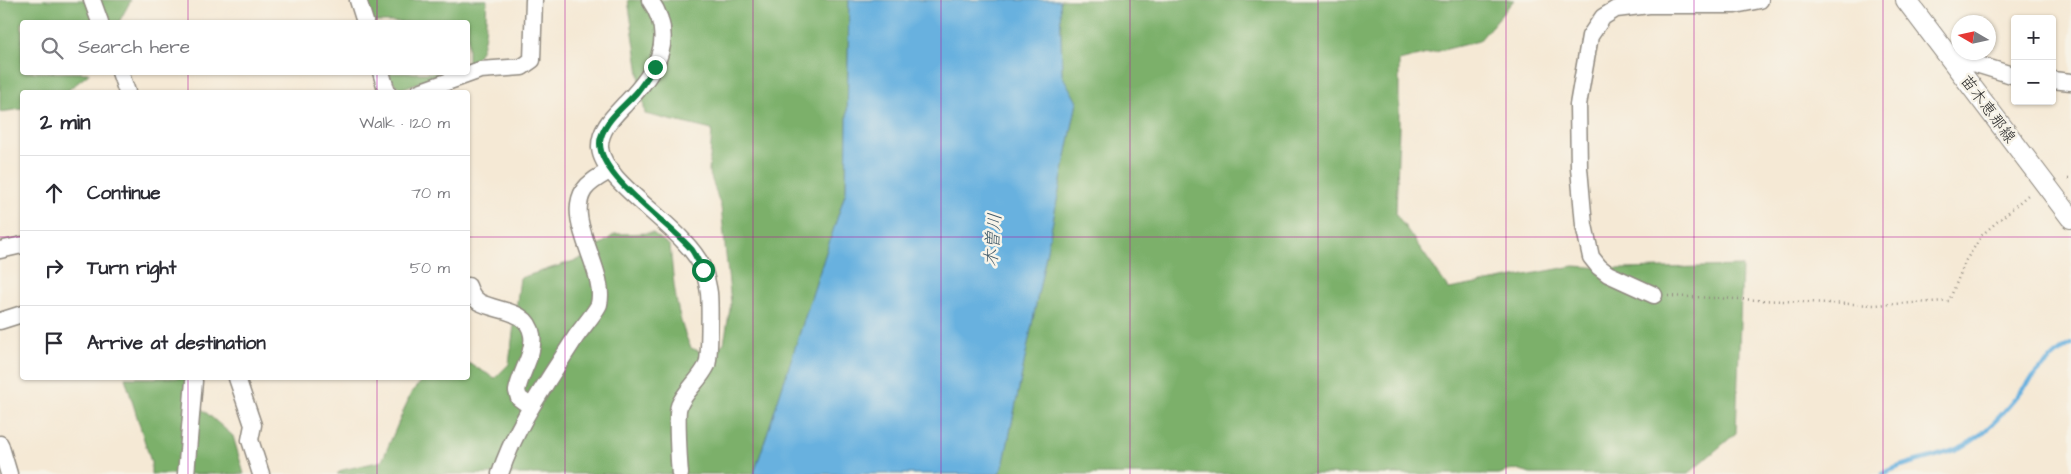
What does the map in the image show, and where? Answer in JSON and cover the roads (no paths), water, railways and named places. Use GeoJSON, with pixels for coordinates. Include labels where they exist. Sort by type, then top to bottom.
{"type":"FeatureCollection","features":[{"type":"Feature","properties":{"kind":"main road","name":"苗木恵那線"},"geometry":{"type":"LineString","coordinates":[[1906,0],[2071,218]]}},
{"type":"Feature","properties":{"kind":"street"},"geometry":{"type":"LineString","coordinates":[[358,0],[364,20]]}},
{"type":"Feature","properties":{"kind":"street"},"geometry":{"type":"LineString","coordinates":[[470,74],[480,70],[522,67],[532,60],[534,0]]}},
{"type":"Feature","properties":{"kind":"street"},"geometry":{"type":"LineString","coordinates":[[650,0],[662,21],[662,48],[655,67],[637,92],[609,120],[601,137],[600,148],[603,159],[620,182],[692,250],[703,270],[709,292],[708,364],[678,407],[680,474]]}},
{"type":"Feature","properties":{"kind":"street"},"geometry":{"type":"LineString","coordinates":[[1654,295],[1608,274],[1599,267],[1591,256],[1584,225],[1579,168],[1578,105],[1590,36],[1603,17],[1616,9],[1649,5],[1735,5],[1760,0]]}},
{"type":"Feature","properties":{"kind":"street"},"geometry":{"type":"LineString","coordinates":[[92,1],[99,20]]}},
{"type":"Feature","properties":{"kind":"street"},"geometry":{"type":"LineString","coordinates":[[1948,55],[2011,75]]}},
{"type":"Feature","properties":{"kind":"street"},"geometry":{"type":"LineString","coordinates":[[121,75],[126,90]]}},
{"type":"Feature","properties":{"kind":"street"},"geometry":{"type":"LineString","coordinates":[[382,75],[386,90]]}},
{"type":"Feature","properties":{"kind":"street"},"geometry":{"type":"LineString","coordinates":[[425,90],[466,75]]}},
{"type":"Feature","properties":{"kind":"street"},"geometry":{"type":"LineString","coordinates":[[2056,80],[2071,82]]}},
{"type":"Feature","properties":{"kind":"street"},"geometry":{"type":"LineString","coordinates":[[500,474],[513,440],[586,322],[598,307],[601,292],[579,214],[579,200],[584,190],[594,180],[611,170]]}},
{"type":"Feature","properties":{"kind":"street"},"geometry":{"type":"LineString","coordinates":[[0,250],[20,245]]}},
{"type":"Feature","properties":{"kind":"street"},"geometry":{"type":"LineString","coordinates":[[470,290],[479,301],[510,312],[522,318],[528,324],[532,335],[531,347],[517,391],[519,398],[532,408]]}},
{"type":"Feature","properties":{"kind":"street"},"geometry":{"type":"LineString","coordinates":[[0,320],[20,315]]}},
{"type":"Feature","properties":{"kind":"street"},"geometry":{"type":"LineString","coordinates":[[238,380],[252,425],[250,440],[261,474]]}},
{"type":"Feature","properties":{"kind":"street"},"geometry":{"type":"LineString","coordinates":[[186,474],[194,381]]}},
{"type":"Feature","properties":{"kind":"street"},"geometry":{"type":"LineString","coordinates":[[0,444],[9,474]]}},
{"type":"Feature","properties":{"kind":"water","name":"木曽川"},"geometry":{"type":"Polygon","coordinates":[[[849,0],[1060,0],[1062,75],[1077,102],[1003,467],[998,474],[754,474],[846,191],[849,0]]]}},
{"type":"Feature","properties":{"kind":"waterway"},"geometry":{"type":"LineString","coordinates":[[1883,474],[1894,468],[1954,450],[1976,438],[1996,420],[2040,369],[2071,344]]}}]}
